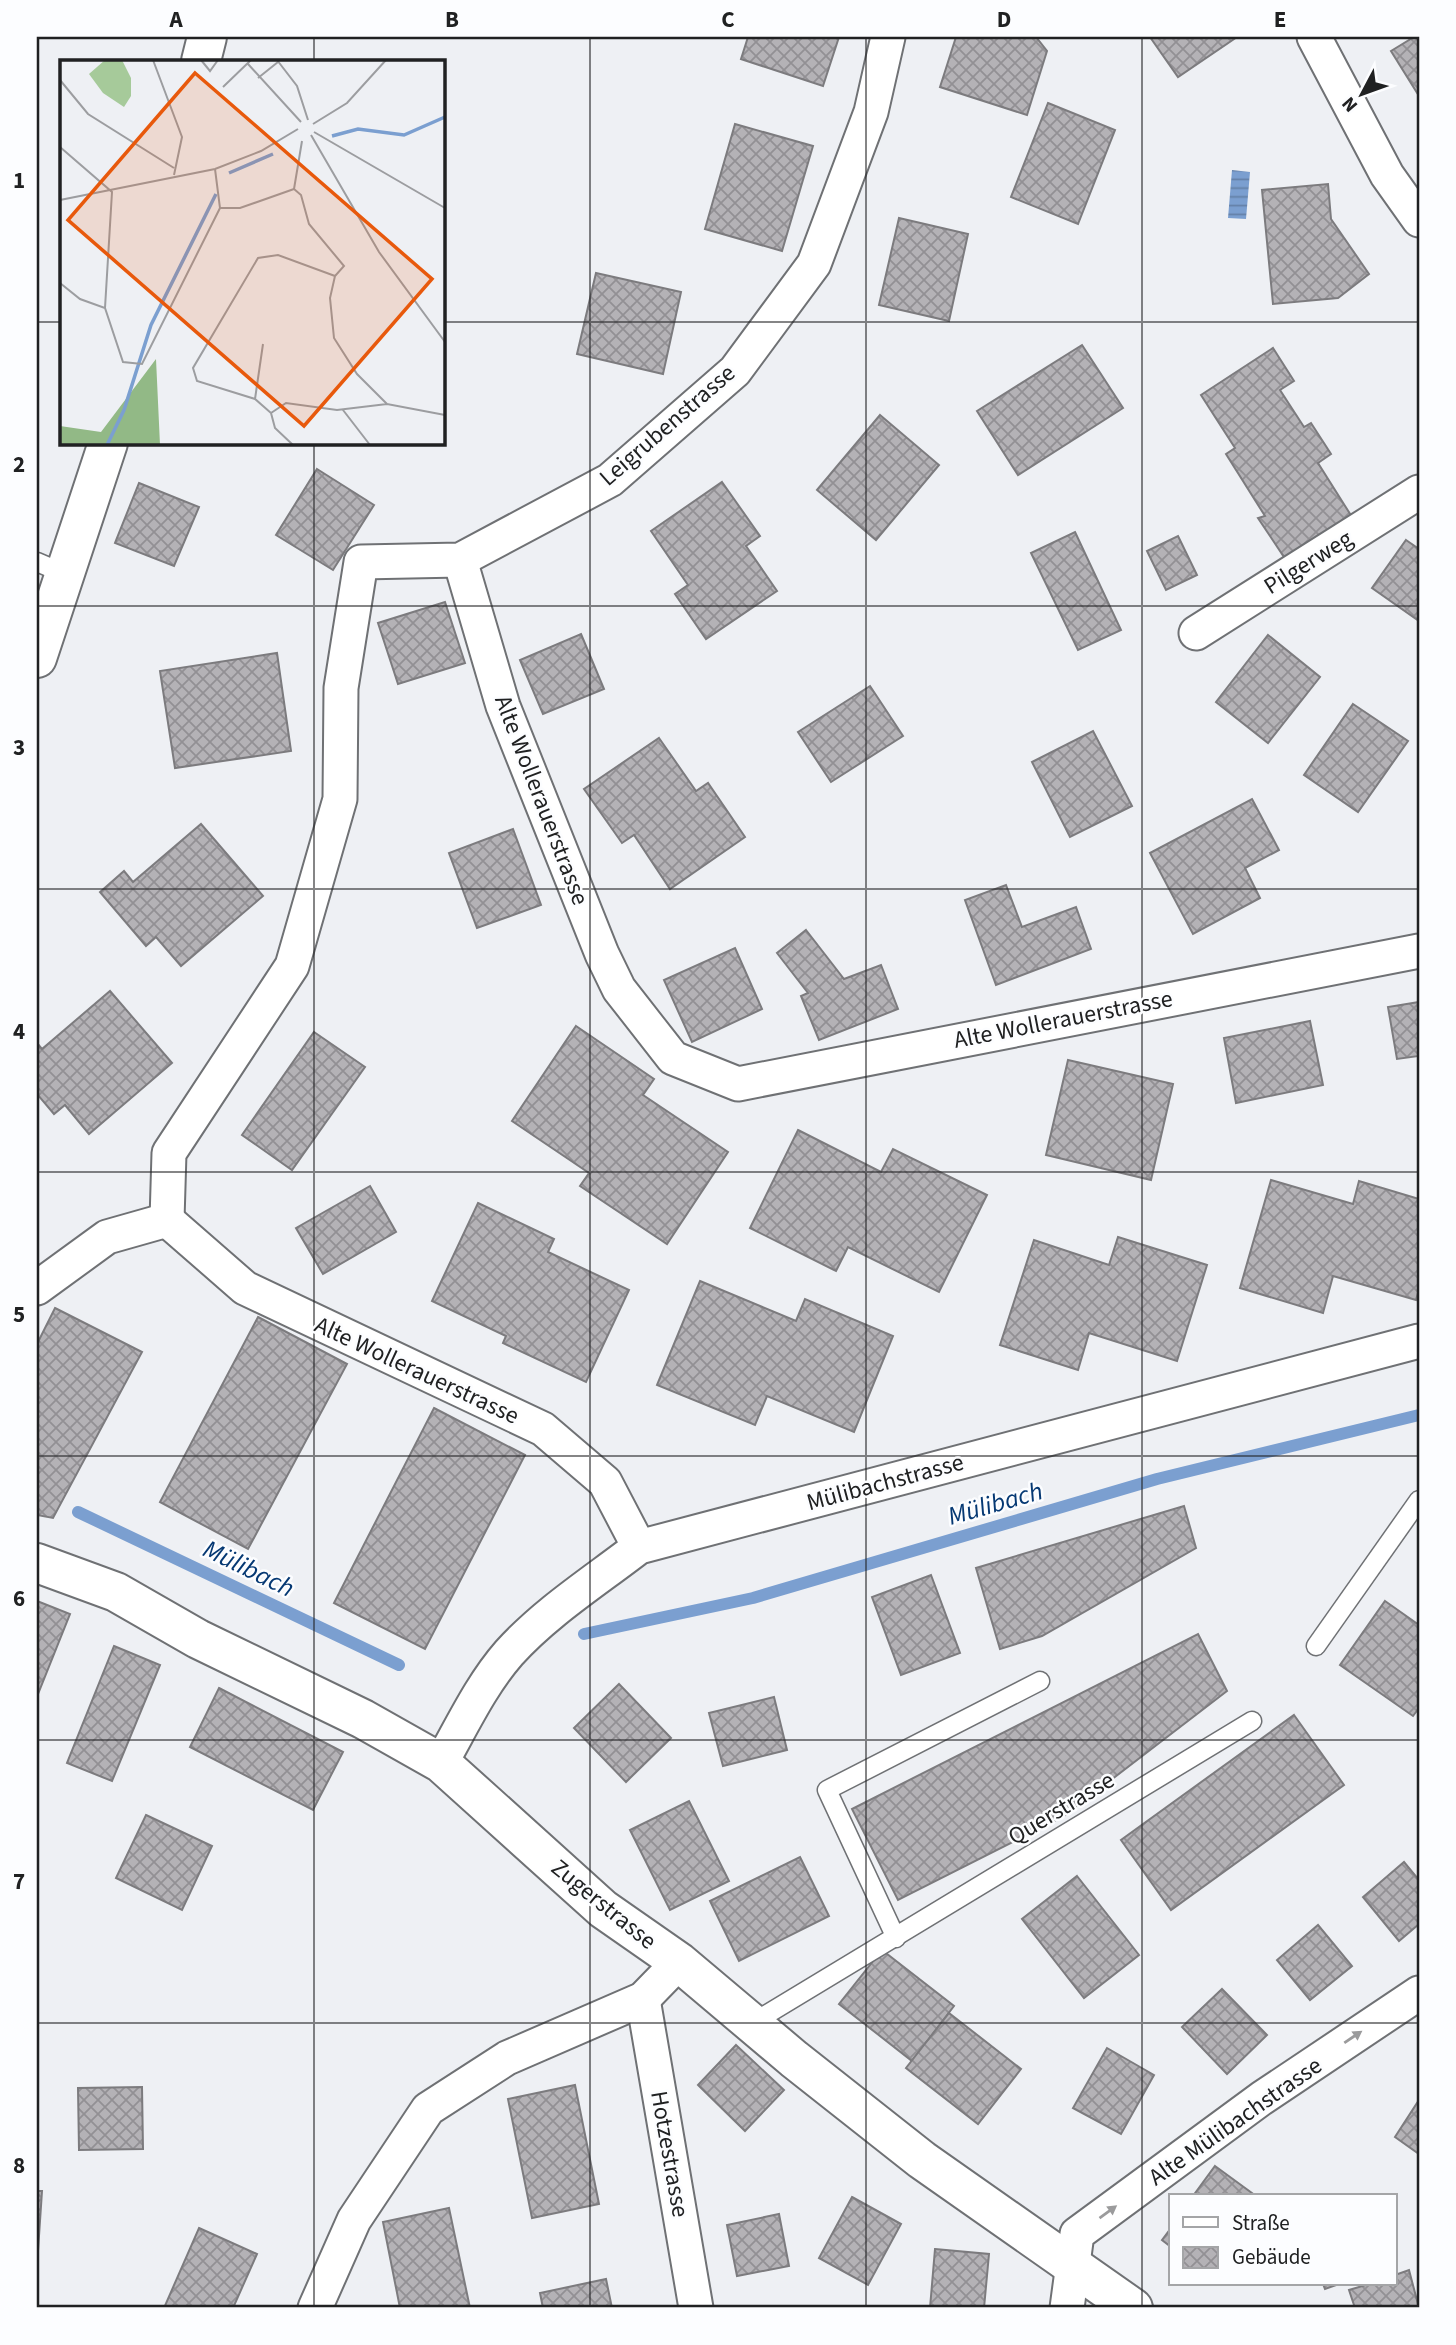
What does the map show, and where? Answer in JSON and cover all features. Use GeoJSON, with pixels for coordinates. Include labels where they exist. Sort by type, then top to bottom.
{"type":"FeatureCollection","features":[{"type":"Feature","properties":{"kind":"main road"},"geometry":{"type":"LineString","coordinates":[[201,60],[207,37]]}},
{"type":"Feature","properties":{"kind":"main road"},"geometry":{"type":"LineString","coordinates":[[37,658],[51,568],[108,444]]}},
{"type":"Feature","properties":{"kind":"main road","name":"Zugerstrasse"},"geometry":{"type":"LineString","coordinates":[[37,1563],[116,1592],[198,1639],[363,1719],[441,1763],[603,1909],[679,1962],[751,2024],[922,2160],[1133,2308]]}},
{"type":"Feature","properties":{"kind":"street","name":"Leigrubenstrasse"},"geometry":{"type":"LineString","coordinates":[[460,560],[610,480],[735,371],[814,264],[871,112],[888,37]]}},
{"type":"Feature","properties":{"kind":"street"},"geometry":{"type":"LineString","coordinates":[[1314,37],[1387,175],[1419,220]]}},
{"type":"Feature","properties":{"kind":"street","name":"Pilgerweg"},"geometry":{"type":"LineString","coordinates":[[1196,633],[1419,492]]}},
{"type":"Feature","properties":{"kind":"street","name":"Alte Wollerauerstrasse"},"geometry":{"type":"LineString","coordinates":[[460,560],[503,706],[602,954],[619,989],[673,1058],[738,1084],[1419,951]]}},
{"type":"Feature","properties":{"kind":"street"},"geometry":{"type":"LineString","coordinates":[[37,1288],[107,1237],[167,1220],[169,1153],[292,966],[340,799],[341,688],[361,562],[460,560]]}},
{"type":"Feature","properties":{"kind":"street","name":"Alte Wollerauerstrasse"},"geometry":{"type":"LineString","coordinates":[[167,1220],[246,1288],[542,1429],[606,1482],[639,1547]]}},
{"type":"Feature","properties":{"kind":"street","name":"Mülibachstrasse"},"geometry":{"type":"LineString","coordinates":[[441,1763],[481,1692],[509,1654],[542,1622],[639,1547],[1419,1341]]}},
{"type":"Feature","properties":{"kind":"street"},"geometry":{"type":"LineString","coordinates":[[315,2308],[354,2220],[428,2109],[507,2058],[643,2000],[679,1962]]}},
{"type":"Feature","properties":{"kind":"street","name":"Alte Mülibachstrasse"},"geometry":{"type":"LineString","coordinates":[[1067,2308],[1077,2234],[1262,2098],[1419,1993]]}},
{"type":"Feature","properties":{"kind":"street","name":"Hotzestrasse"},"geometry":{"type":"LineString","coordinates":[[643,2000],[696,2308]]}},
{"type":"Feature","properties":{"kind":"lane"},"geometry":{"type":"LineString","coordinates":[[1316,1646],[1419,1500]]}},
{"type":"Feature","properties":{"kind":"lane"},"geometry":{"type":"LineString","coordinates":[[896,1938],[827,1790],[1040,1681]]}},
{"type":"Feature","properties":{"kind":"lane","name":"Querstrasse"},"geometry":{"type":"LineString","coordinates":[[751,2024],[1252,1721]]}},
{"type":"Feature","properties":{"kind":"water"},"geometry":{"type":"Polygon","coordinates":[[[1232,170],[1250,172],[1246,219],[1228,218],[1232,170]]]}},
{"type":"Feature","properties":{"kind":"building"},"geometry":{"type":"Polygon","coordinates":[[[748,37],[839,37],[823,86],[741,59],[748,37]]]}},
{"type":"Feature","properties":{"kind":"building"},"geometry":{"type":"Polygon","coordinates":[[[956,37],[1036,37],[1047,51],[1027,115],[940,87],[956,37]]]}},
{"type":"Feature","properties":{"kind":"building"},"geometry":{"type":"Polygon","coordinates":[[[1150,37],[1237,37],[1178,77],[1150,37]]]}},
{"type":"Feature","properties":{"kind":"building"},"geometry":{"type":"Polygon","coordinates":[[[1414,37],[1419,37],[1419,96],[1391,51],[1414,37]]]}},
{"type":"Feature","properties":{"kind":"building"},"geometry":{"type":"Polygon","coordinates":[[[1048,103],[1115,130],[1078,224],[1011,197],[1048,103]]]}},
{"type":"Feature","properties":{"kind":"building"},"geometry":{"type":"Polygon","coordinates":[[[735,124],[813,146],[782,251],[705,229],[735,124]]]}},
{"type":"Feature","properties":{"kind":"building"},"geometry":{"type":"Polygon","coordinates":[[[1328,184],[1331,219],[1369,274],[1338,298],[1273,304],[1262,190],[1328,184]]]}},
{"type":"Feature","properties":{"kind":"building"},"geometry":{"type":"Polygon","coordinates":[[[899,218],[968,234],[949,321],[879,305],[899,218]]]}},
{"type":"Feature","properties":{"kind":"building"},"geometry":{"type":"Polygon","coordinates":[[[596,273],[681,292],[663,374],[577,354],[596,273]]]}},
{"type":"Feature","properties":{"kind":"building"},"geometry":{"type":"Polygon","coordinates":[[[1082,345],[1123,408],[1018,475],[977,411],[1082,345]]]}},
{"type":"Feature","properties":{"kind":"building"},"geometry":{"type":"Polygon","coordinates":[[[1273,348],[1294,381],[1280,390],[1304,427],[1311,423],[1331,454],[1318,463],[1352,517],[1286,560],[1258,518],[1265,516],[1226,454],[1235,448],[1201,395],[1273,348]]]}},
{"type":"Feature","properties":{"kind":"building"},"geometry":{"type":"Polygon","coordinates":[[[880,415],[939,465],[876,540],[817,490],[880,415]]]}},
{"type":"Feature","properties":{"kind":"building"},"geometry":{"type":"Polygon","coordinates":[[[317,469],[374,505],[333,570],[276,535],[317,469]]]}},
{"type":"Feature","properties":{"kind":"building"},"geometry":{"type":"Polygon","coordinates":[[[722,482],[760,536],[746,546],[777,591],[706,639],[675,594],[688,585],[651,531],[722,482]]]}},
{"type":"Feature","properties":{"kind":"building"},"geometry":{"type":"Polygon","coordinates":[[[139,483],[199,507],[174,566],[115,543],[139,483]]]}},
{"type":"Feature","properties":{"kind":"building"},"geometry":{"type":"Polygon","coordinates":[[[1075,532],[1121,630],[1078,650],[1031,553],[1075,532]]]}},
{"type":"Feature","properties":{"kind":"building"},"geometry":{"type":"Polygon","coordinates":[[[1178,536],[1197,575],[1166,590],[1147,551],[1178,536]]]}},
{"type":"Feature","properties":{"kind":"building"},"geometry":{"type":"Polygon","coordinates":[[[1406,540],[1419,549],[1419,621],[1372,588],[1406,540]]]}},
{"type":"Feature","properties":{"kind":"building"},"geometry":{"type":"Polygon","coordinates":[[[445,602],[465,663],[398,684],[378,623],[445,602]]]}},
{"type":"Feature","properties":{"kind":"building"},"geometry":{"type":"Polygon","coordinates":[[[581,634],[604,689],[543,714],[520,660],[581,634]]]}},
{"type":"Feature","properties":{"kind":"building"},"geometry":{"type":"Polygon","coordinates":[[[1268,635],[1320,677],[1268,743],[1216,702],[1268,635]]]}},
{"type":"Feature","properties":{"kind":"building"},"geometry":{"type":"Polygon","coordinates":[[[277,653],[291,751],[175,768],[160,671],[277,653]]]}},
{"type":"Feature","properties":{"kind":"building"},"geometry":{"type":"Polygon","coordinates":[[[870,686],[903,736],[831,782],[798,732],[870,686]]]}},
{"type":"Feature","properties":{"kind":"building"},"geometry":{"type":"Polygon","coordinates":[[[1353,704],[1408,741],[1358,812],[1304,775],[1353,704]]]}},
{"type":"Feature","properties":{"kind":"building"},"geometry":{"type":"Polygon","coordinates":[[[1093,731],[1132,806],[1070,837],[1032,762],[1093,731]]]}},
{"type":"Feature","properties":{"kind":"building"},"geometry":{"type":"Polygon","coordinates":[[[659,738],[696,791],[708,783],[745,837],[670,889],[634,835],[622,843],[584,789],[659,738]]]}},
{"type":"Feature","properties":{"kind":"building"},"geometry":{"type":"Polygon","coordinates":[[[1252,799],[1279,850],[1245,868],[1260,898],[1193,934],[1150,853],[1252,799]]]}},
{"type":"Feature","properties":{"kind":"building"},"geometry":{"type":"Polygon","coordinates":[[[201,824],[263,896],[181,966],[156,937],[146,946],[100,892],[124,871],[133,882],[201,824]]]}},
{"type":"Feature","properties":{"kind":"building"},"geometry":{"type":"Polygon","coordinates":[[[513,829],[541,905],[477,928],[449,853],[513,829]]]}},
{"type":"Feature","properties":{"kind":"building"},"geometry":{"type":"Polygon","coordinates":[[[1006,885],[1022,927],[1076,907],[1091,949],[996,985],[965,900],[1006,885]]]}},
{"type":"Feature","properties":{"kind":"building"},"geometry":{"type":"Polygon","coordinates":[[[806,930],[844,979],[881,965],[898,1009],[819,1040],[801,996],[808,993],[777,953],[806,930]]]}},
{"type":"Feature","properties":{"kind":"building"},"geometry":{"type":"Polygon","coordinates":[[[735,948],[762,1009],[692,1042],[664,980],[735,948]]]}},
{"type":"Feature","properties":{"kind":"building"},"geometry":{"type":"Polygon","coordinates":[[[110,991],[172,1063],[89,1134],[65,1105],[54,1114],[37,1094],[37,1043],[42,1049],[110,991]]]}},
{"type":"Feature","properties":{"kind":"building"},"geometry":{"type":"Polygon","coordinates":[[[1419,1002],[1419,1056],[1397,1059],[1388,1007],[1419,1002]]]}},
{"type":"Feature","properties":{"kind":"building"},"geometry":{"type":"Polygon","coordinates":[[[1310,1021],[1323,1085],[1236,1103],[1224,1038],[1310,1021]]]}},
{"type":"Feature","properties":{"kind":"building"},"geometry":{"type":"Polygon","coordinates":[[[576,1026],[654,1079],[643,1095],[728,1152],[667,1244],[580,1186],[589,1173],[512,1121],[576,1026]]]}},
{"type":"Feature","properties":{"kind":"building"},"geometry":{"type":"Polygon","coordinates":[[[314,1032],[365,1067],[292,1170],[242,1135],[314,1032]]]}},
{"type":"Feature","properties":{"kind":"building"},"geometry":{"type":"Polygon","coordinates":[[[1068,1060],[1173,1084],[1151,1180],[1046,1155],[1068,1060]]]}},
{"type":"Feature","properties":{"kind":"building"},"geometry":{"type":"Polygon","coordinates":[[[798,1130],[881,1172],[893,1149],[987,1195],[939,1292],[848,1247],[836,1271],[750,1228],[798,1130]]]}},
{"type":"Feature","properties":{"kind":"building"},"geometry":{"type":"Polygon","coordinates":[[[1271,1180],[1353,1204],[1359,1181],[1419,1199],[1419,1289],[1416,1300],[1333,1276],[1323,1313],[1240,1288],[1271,1180]]]}},
{"type":"Feature","properties":{"kind":"building"},"geometry":{"type":"Polygon","coordinates":[[[370,1186],[396,1232],[323,1274],[296,1228],[370,1186]]]}},
{"type":"Feature","properties":{"kind":"building"},"geometry":{"type":"Polygon","coordinates":[[[478,1203],[554,1239],[548,1252],[629,1290],[586,1382],[503,1343],[506,1336],[432,1301],[478,1203]]]}},
{"type":"Feature","properties":{"kind":"building"},"geometry":{"type":"Polygon","coordinates":[[[1118,1237],[1207,1265],[1177,1361],[1089,1333],[1078,1370],[1000,1345],[1034,1240],[1109,1265],[1118,1237]]]}},
{"type":"Feature","properties":{"kind":"building"},"geometry":{"type":"Polygon","coordinates":[[[700,1281],[796,1321],[805,1299],[893,1336],[854,1432],[767,1396],[755,1425],[657,1385],[700,1281]]]}},
{"type":"Feature","properties":{"kind":"building"},"geometry":{"type":"Polygon","coordinates":[[[55,1308],[142,1352],[53,1518],[37,1515],[37,1344],[55,1308]]]}},
{"type":"Feature","properties":{"kind":"building"},"geometry":{"type":"Polygon","coordinates":[[[258,1317],[347,1364],[248,1549],[160,1502],[258,1317]]]}},
{"type":"Feature","properties":{"kind":"building"},"geometry":{"type":"Polygon","coordinates":[[[434,1408],[525,1455],[425,1649],[334,1603],[434,1408]]]}},
{"type":"Feature","properties":{"kind":"building"},"geometry":{"type":"Polygon","coordinates":[[[1184,1506],[1196,1548],[1042,1636],[1000,1649],[976,1568],[1184,1506]]]}},
{"type":"Feature","properties":{"kind":"building"},"geometry":{"type":"Polygon","coordinates":[[[931,1575],[960,1653],[901,1675],[872,1597],[931,1575]]]}},
{"type":"Feature","properties":{"kind":"building"},"geometry":{"type":"Polygon","coordinates":[[[37,1601],[70,1614],[38,1694],[37,1694],[37,1601]]]}},
{"type":"Feature","properties":{"kind":"building"},"geometry":{"type":"Polygon","coordinates":[[[1385,1601],[1419,1625],[1419,1708],[1413,1716],[1340,1665],[1385,1601]]]}},
{"type":"Feature","properties":{"kind":"building"},"geometry":{"type":"Polygon","coordinates":[[[1198,1634],[1227,1691],[1064,1816],[898,1900],[852,1809],[1198,1634]]]}},
{"type":"Feature","properties":{"kind":"building"},"geometry":{"type":"Polygon","coordinates":[[[114,1646],[160,1665],[112,1781],[67,1763],[114,1646]]]}},
{"type":"Feature","properties":{"kind":"building"},"geometry":{"type":"Polygon","coordinates":[[[619,1684],[671,1738],[626,1782],[574,1728],[619,1684]]]}},
{"type":"Feature","properties":{"kind":"building"},"geometry":{"type":"Polygon","coordinates":[[[219,1688],[343,1752],[313,1810],[190,1747],[219,1688]]]}},
{"type":"Feature","properties":{"kind":"building"},"geometry":{"type":"Polygon","coordinates":[[[774,1697],[787,1750],[723,1766],[709,1713],[774,1697]]]}},
{"type":"Feature","properties":{"kind":"building"},"geometry":{"type":"Polygon","coordinates":[[[1294,1715],[1344,1785],[1171,1910],[1121,1840],[1294,1715]]]}},
{"type":"Feature","properties":{"kind":"building"},"geometry":{"type":"Polygon","coordinates":[[[689,1801],[729,1881],[670,1910],[630,1830],[689,1801]]]}},
{"type":"Feature","properties":{"kind":"building"},"geometry":{"type":"Polygon","coordinates":[[[146,1815],[212,1846],[182,1910],[116,1878],[146,1815]]]}},
{"type":"Feature","properties":{"kind":"building"},"geometry":{"type":"Polygon","coordinates":[[[800,1857],[829,1916],[739,1961],[710,1901],[800,1857]]]}},
{"type":"Feature","properties":{"kind":"building"},"geometry":{"type":"Polygon","coordinates":[[[1404,1862],[1419,1880],[1419,1924],[1399,1941],[1363,1897],[1404,1862]]]}},
{"type":"Feature","properties":{"kind":"building"},"geometry":{"type":"Polygon","coordinates":[[[1077,1876],[1139,1955],[1084,1998],[1022,1919],[1077,1876]]]}},
{"type":"Feature","properties":{"kind":"building"},"geometry":{"type":"Polygon","coordinates":[[[1318,1925],[1352,1966],[1310,2000],[1277,1960],[1318,1925]]]}},
{"type":"Feature","properties":{"kind":"building"},"geometry":{"type":"Polygon","coordinates":[[[882,1950],[954,2006],[912,2061],[839,2004],[882,1950]]]}},
{"type":"Feature","properties":{"kind":"building"},"geometry":{"type":"Polygon","coordinates":[[[1222,1989],[1267,2035],[1227,2074],[1182,2027],[1222,1989]]]}},
{"type":"Feature","properties":{"kind":"building"},"geometry":{"type":"Polygon","coordinates":[[[949,2013],[1021,2069],[978,2124],[906,2068],[949,2013]]]}},
{"type":"Feature","properties":{"kind":"building"},"geometry":{"type":"Polygon","coordinates":[[[736,2045],[784,2090],[745,2131],[698,2085],[736,2045]]]}},
{"type":"Feature","properties":{"kind":"building"},"geometry":{"type":"Polygon","coordinates":[[[1107,2048],[1154,2075],[1121,2134],[1073,2108],[1107,2048]]]}},
{"type":"Feature","properties":{"kind":"building"},"geometry":{"type":"Polygon","coordinates":[[[575,2085],[599,2204],[532,2218],[508,2099],[575,2085]]]}},
{"type":"Feature","properties":{"kind":"building"},"geometry":{"type":"Polygon","coordinates":[[[142,2087],[143,2149],[79,2150],[78,2088],[142,2087]]]}},
{"type":"Feature","properties":{"kind":"building"},"geometry":{"type":"Polygon","coordinates":[[[1419,2100],[1419,2154],[1395,2137],[1419,2100]]]}},
{"type":"Feature","properties":{"kind":"building"},"geometry":{"type":"Polygon","coordinates":[[[1215,2166],[1253,2194],[1194,2194],[1215,2166]]]}},
{"type":"Feature","properties":{"kind":"building"},"geometry":{"type":"Polygon","coordinates":[[[37,2191],[42,2191],[37,2266],[37,2191]]]}},
{"type":"Feature","properties":{"kind":"building"},"geometry":{"type":"Polygon","coordinates":[[[852,2197],[901,2224],[868,2285],[819,2258],[852,2197]]]}},
{"type":"Feature","properties":{"kind":"building"},"geometry":{"type":"Polygon","coordinates":[[[449,2208],[470,2308],[400,2308],[383,2222],[449,2208]]]}},
{"type":"Feature","properties":{"kind":"building"},"geometry":{"type":"Polygon","coordinates":[[[779,2214],[789,2266],[737,2276],[727,2225],[779,2214]]]}},
{"type":"Feature","properties":{"kind":"building"},"geometry":{"type":"Polygon","coordinates":[[[199,2228],[257,2254],[233,2308],[164,2308],[199,2228]]]}},
{"type":"Feature","properties":{"kind":"building"},"geometry":{"type":"Polygon","coordinates":[[[1169,2231],[1169,2245],[1162,2240],[1169,2231]]]}},
{"type":"Feature","properties":{"kind":"building"},"geometry":{"type":"Polygon","coordinates":[[[935,2249],[989,2254],[984,2308],[930,2308],[935,2249]]]}},
{"type":"Feature","properties":{"kind":"building"},"geometry":{"type":"Polygon","coordinates":[[[1409,2270],[1419,2308],[1355,2308],[1349,2290],[1362,2286],[1396,2286],[1396,2275],[1409,2270]]]}},
{"type":"Feature","properties":{"kind":"building"},"geometry":{"type":"Polygon","coordinates":[[[606,2279],[612,2308],[543,2308],[540,2293],[606,2279]]]}},
{"type":"Feature","properties":{"kind":"waterway","name":"Mülibach"},"geometry":{"type":"LineString","coordinates":[[584,1634],[753,1598],[1157,1479],[1419,1415]]}},
{"type":"Feature","properties":{"kind":"waterway","name":"Mülibach"},"geometry":{"type":"LineString","coordinates":[[78,1512],[399,1665]]}}]}
